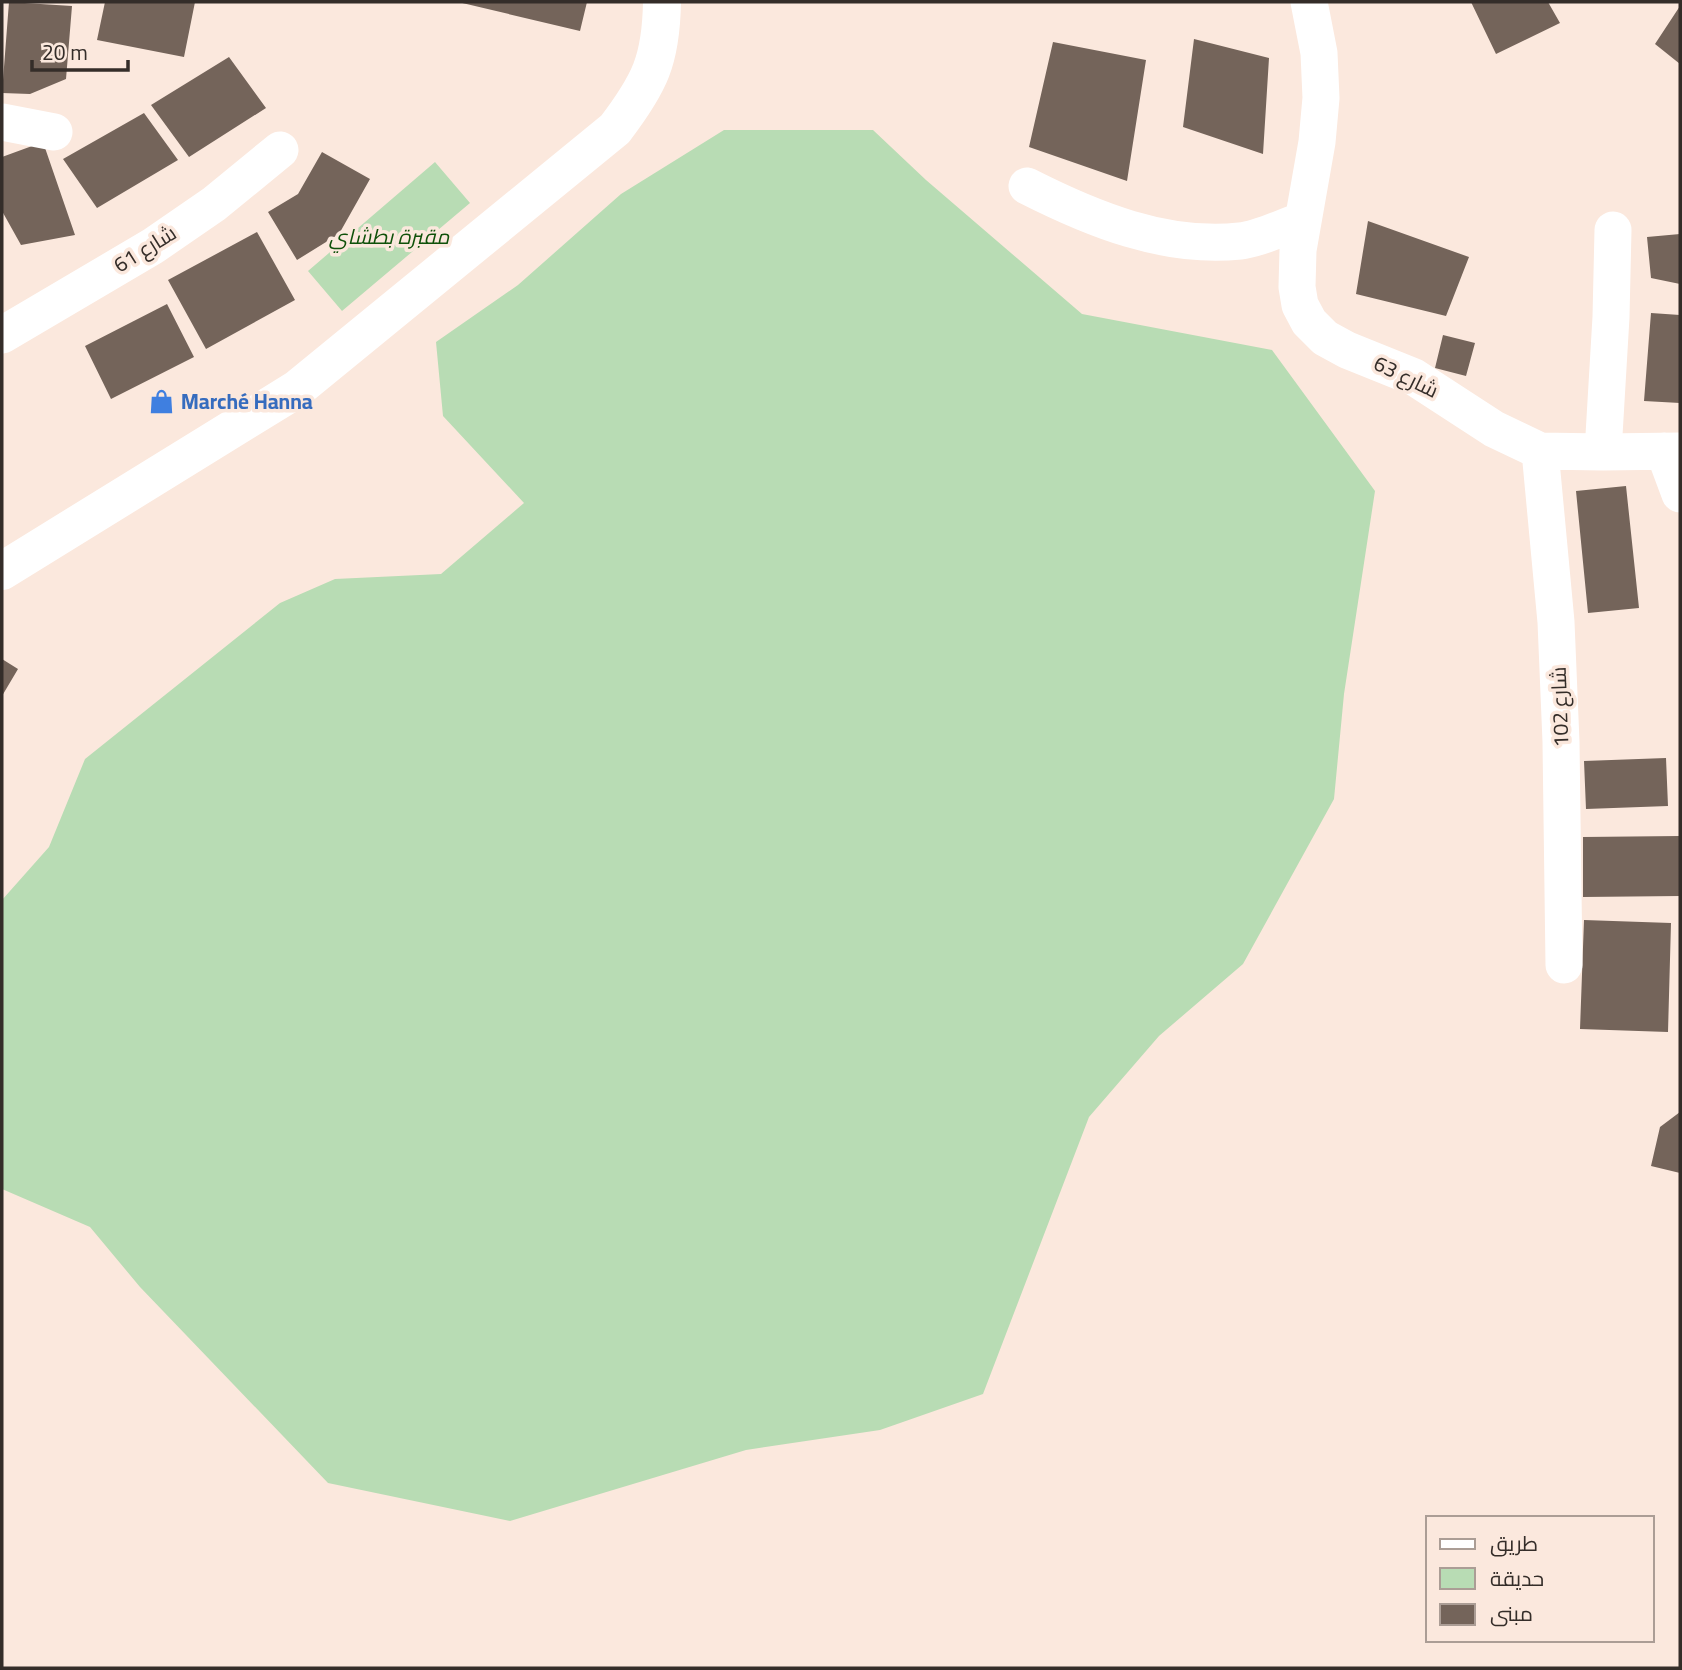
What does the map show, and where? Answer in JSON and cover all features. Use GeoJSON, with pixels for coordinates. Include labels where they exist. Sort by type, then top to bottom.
{"type":"FeatureCollection","features":[{"type":"Feature","properties":{"kind":"main road"},"geometry":{"type":"LineString","coordinates":[[2,571],[297,389],[615,129],[640,96],[652,73],[661,32],[662,2]]}},
{"type":"Feature","properties":{"kind":"street","name":"شارع 63"},"geometry":{"type":"LineString","coordinates":[[1308,2],[1319,53],[1321,98],[1317,142],[1302,221],[1297,287],[1300,305],[1309,322],[1325,338],[1347,350],[1414,377],[1494,429],[1539,451],[1672,451]]}},
{"type":"Feature","properties":{"kind":"street"},"geometry":{"type":"LineString","coordinates":[[2,122],[54,132]]}},
{"type":"Feature","properties":{"kind":"street","name":"شارع 61"},"geometry":{"type":"LineString","coordinates":[[2,335],[153,246],[215,204],[280,150]]}},
{"type":"Feature","properties":{"kind":"street"},"geometry":{"type":"LineString","coordinates":[[1027,186],[1115,225],[1157,236],[1200,242],[1242,241],[1302,221]]}},
{"type":"Feature","properties":{"kind":"street"},"geometry":{"type":"LineString","coordinates":[[1603,452],[1613,230]]}},
{"type":"Feature","properties":{"kind":"street","name":"شارع 102"},"geometry":{"type":"LineString","coordinates":[[1539,451],[1556,622],[1562,743],[1564,965]]}},
{"type":"Feature","properties":{"kind":"street"},"geometry":{"type":"LineString","coordinates":[[1672,451],[1680,494]]}},
{"type":"Feature","properties":{"kind":"green space"},"geometry":{"type":"Polygon","coordinates":[[[724,130],[873,130],[926,180],[1082,314],[1272,350],[1375,491],[1344,694],[1334,799],[1243,964],[1159,1036],[1089,1117],[983,1394],[880,1430],[746,1450],[510,1521],[328,1483],[140,1287],[90,1227],[2,1189],[2,900],[49,847],[85,759],[280,603],[335,579],[441,574],[524,503],[443,416],[436,342],[518,285],[621,194],[724,130]]]}},
{"type":"Feature","properties":{"kind":"green space","name":"مقبرة بطشاي"},"geometry":{"type":"Polygon","coordinates":[[[435,162],[470,203],[342,311],[308,271],[435,162]]]}},
{"type":"Feature","properties":{"kind":"building"},"geometry":{"type":"Polygon","coordinates":[[[9,2],[72,6],[66,79],[30,94],[2,93],[9,2]]]}},
{"type":"Feature","properties":{"kind":"building"},"geometry":{"type":"Polygon","coordinates":[[[105,2],[195,2],[184,57],[97,40],[105,2]]]}},
{"type":"Feature","properties":{"kind":"building"},"geometry":{"type":"Polygon","coordinates":[[[458,2],[587,2],[580,31],[458,2]]]}},
{"type":"Feature","properties":{"kind":"building"},"geometry":{"type":"Polygon","coordinates":[[[1471,2],[1548,2],[1560,23],[1496,54],[1471,2]]]}},
{"type":"Feature","properties":{"kind":"building"},"geometry":{"type":"Polygon","coordinates":[[[1680,6],[1680,64],[1655,44],[1680,6]]]}},
{"type":"Feature","properties":{"kind":"building"},"geometry":{"type":"Polygon","coordinates":[[[1194,39],[1269,58],[1263,154],[1183,127],[1194,39]]]}},
{"type":"Feature","properties":{"kind":"building"},"geometry":{"type":"Polygon","coordinates":[[[1053,42],[1146,60],[1127,181],[1029,147],[1053,42]]]}},
{"type":"Feature","properties":{"kind":"building"},"geometry":{"type":"Polygon","coordinates":[[[229,57],[266,108],[189,157],[151,105],[229,57]]]}},
{"type":"Feature","properties":{"kind":"building"},"geometry":{"type":"Polygon","coordinates":[[[144,113],[178,160],[97,208],[63,159],[144,113]]]}},
{"type":"Feature","properties":{"kind":"building"},"geometry":{"type":"Polygon","coordinates":[[[43,142],[75,235],[21,245],[2,211],[2,157],[43,142]]]}},
{"type":"Feature","properties":{"kind":"building"},"geometry":{"type":"Polygon","coordinates":[[[322,152],[370,179],[339,234],[297,260],[268,212],[298,194],[322,152]]]}},
{"type":"Feature","properties":{"kind":"building"},"geometry":{"type":"Polygon","coordinates":[[[1368,221],[1469,257],[1446,316],[1356,294],[1368,221]]]}},
{"type":"Feature","properties":{"kind":"building"},"geometry":{"type":"Polygon","coordinates":[[[257,232],[295,300],[206,349],[168,280],[257,232]]]}},
{"type":"Feature","properties":{"kind":"building"},"geometry":{"type":"Polygon","coordinates":[[[1680,234],[1680,284],[1651,278],[1647,237],[1680,234]]]}},
{"type":"Feature","properties":{"kind":"building"},"geometry":{"type":"Polygon","coordinates":[[[167,304],[194,357],[111,399],[85,346],[167,304]]]}},
{"type":"Feature","properties":{"kind":"building"},"geometry":{"type":"Polygon","coordinates":[[[1651,313],[1680,315],[1680,403],[1644,401],[1651,313]]]}},
{"type":"Feature","properties":{"kind":"building"},"geometry":{"type":"Polygon","coordinates":[[[1443,335],[1475,343],[1466,376],[1435,368],[1443,335]]]}},
{"type":"Feature","properties":{"kind":"building"},"geometry":{"type":"Polygon","coordinates":[[[1626,486],[1639,608],[1588,613],[1576,491],[1626,486]]]}},
{"type":"Feature","properties":{"kind":"building"},"geometry":{"type":"Polygon","coordinates":[[[2,659],[18,669],[2,696],[2,659]]]}},
{"type":"Feature","properties":{"kind":"building"},"geometry":{"type":"Polygon","coordinates":[[[1666,758],[1668,806],[1586,809],[1584,761],[1666,758]]]}},
{"type":"Feature","properties":{"kind":"building"},"geometry":{"type":"Polygon","coordinates":[[[1680,836],[1680,896],[1583,897],[1583,837],[1680,836]]]}},
{"type":"Feature","properties":{"kind":"building"},"geometry":{"type":"Polygon","coordinates":[[[1584,920],[1671,923],[1668,1032],[1580,1029],[1584,920]]]}},
{"type":"Feature","properties":{"kind":"building"},"geometry":{"type":"Polygon","coordinates":[[[1680,1112],[1680,1173],[1651,1166],[1660,1127],[1680,1112]]]}},
{"type":"Feature","properties":{"kind":"place","name":"Marché Hanna"},"geometry":{"type":"Point","coordinates":[161,402]}}]}
